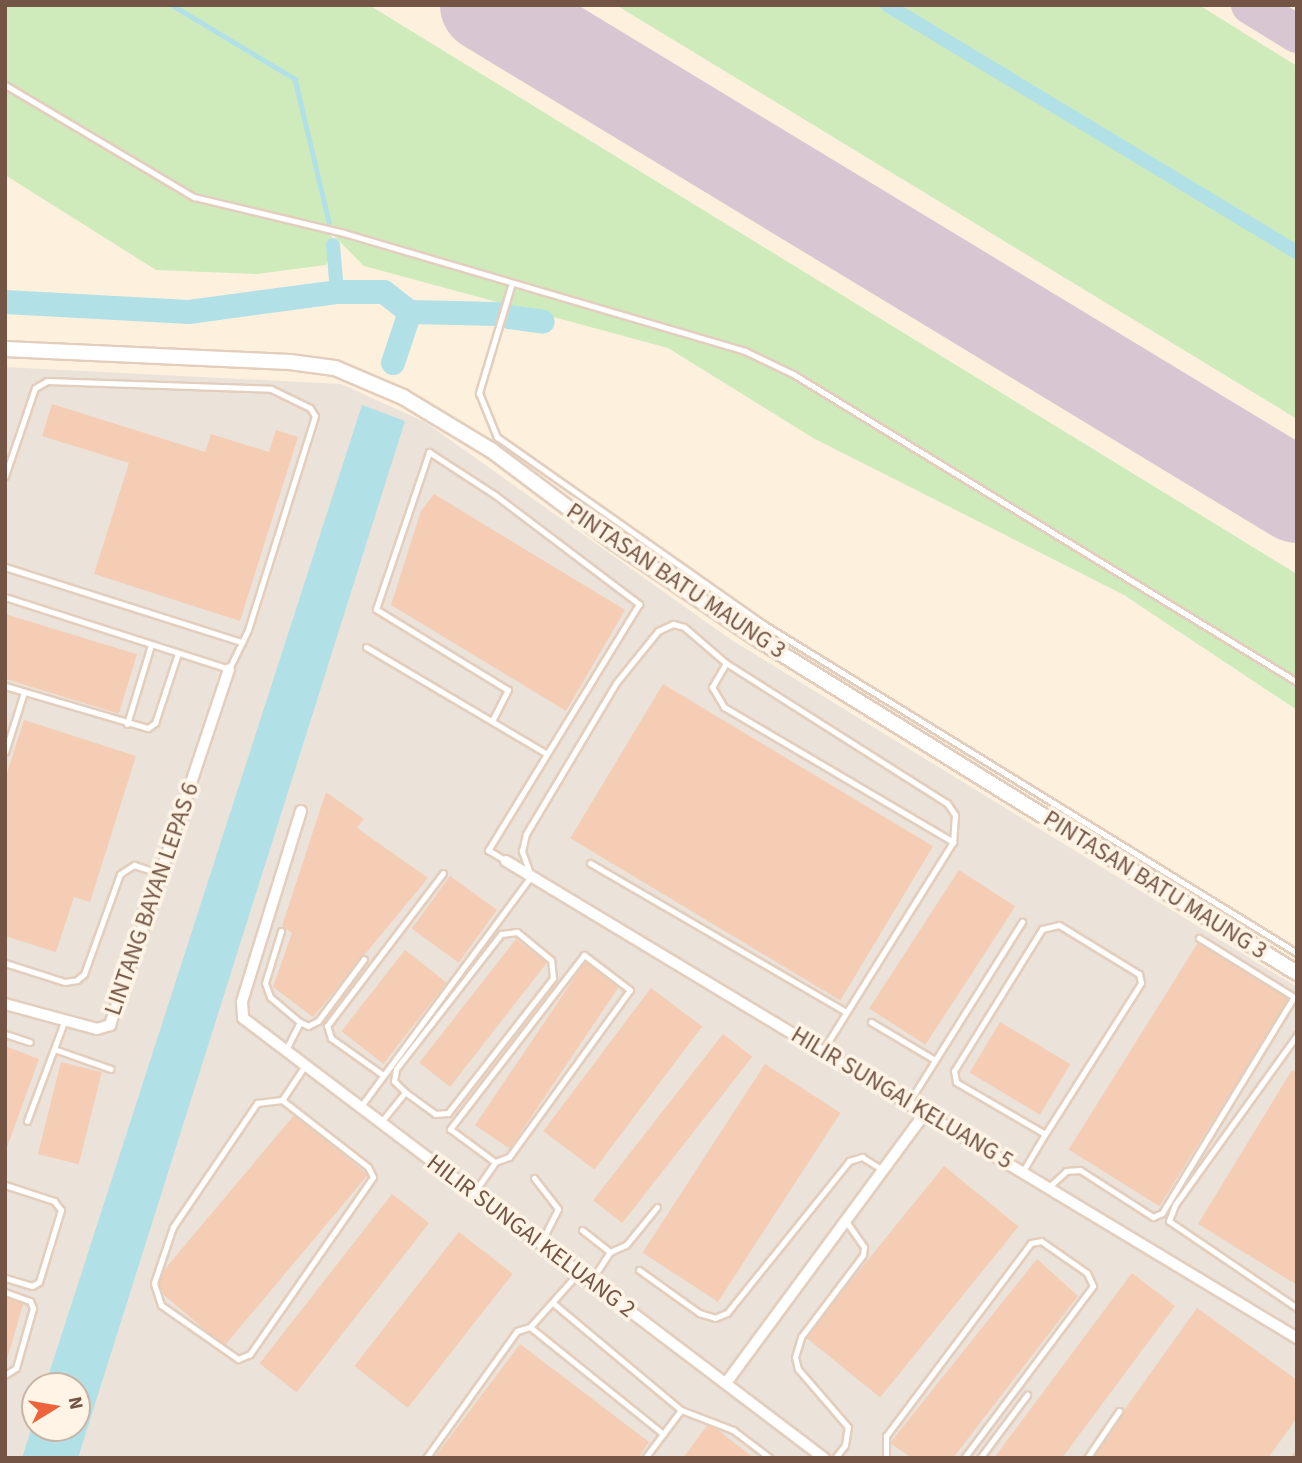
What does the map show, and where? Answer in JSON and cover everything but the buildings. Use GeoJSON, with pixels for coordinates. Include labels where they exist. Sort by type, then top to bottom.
{"type":"FeatureCollection","features":[{"type":"Feature","properties":{"kind":"street","name":"PINTASAN BATU MAUNG 3"},"geometry":{"type":"LineString","coordinates":[[5,349],[290,362],[335,368],[403,397],[491,450],[615,543],[757,638],[1297,973]]}},
{"type":"Feature","properties":{"kind":"street","name":"LINTANG BAYAN LEPAS 6"},"geometry":{"type":"LineString","coordinates":[[5,1005],[97,1029],[110,1025],[229,669]]}},
{"type":"Feature","properties":{"kind":"street","name":"HILIR SUNGAI KELUANG 2"},"geometry":{"type":"LineString","coordinates":[[302,811],[240,1013],[473,1194],[824,1458]]}},
{"type":"Feature","properties":{"kind":"street","name":"HILIR SUNGAI KELUANG 5"},"geometry":{"type":"LineString","coordinates":[[506,861],[823,1049],[1297,1338]]}},
{"type":"Feature","properties":{"kind":"street"},"geometry":{"type":"LineString","coordinates":[[726,1383],[926,1112]]}},
{"type":"Feature","properties":{"kind":"lane"},"geometry":{"type":"LineString","coordinates":[[5,85],[194,197],[344,233],[512,286],[745,351],[793,374],[1297,682]]}},
{"type":"Feature","properties":{"kind":"lane"},"geometry":{"type":"LineString","coordinates":[[512,286],[479,393],[497,437],[763,624],[1297,953]]}},
{"type":"Feature","properties":{"kind":"lane"},"geometry":{"type":"LineString","coordinates":[[5,476],[34,388],[47,381],[271,389],[310,408],[314,424],[242,642],[229,669],[5,597]]}},
{"type":"Feature","properties":{"kind":"lane"},"geometry":{"type":"LineString","coordinates":[[492,721],[508,690],[376,609],[429,452],[495,495],[639,604],[488,849],[506,861]]}},
{"type":"Feature","properties":{"kind":"lane"},"geometry":{"type":"LineString","coordinates":[[5,567],[242,642]]}},
{"type":"Feature","properties":{"kind":"lane"},"geometry":{"type":"LineString","coordinates":[[361,1106],[531,876],[522,851],[526,834],[616,683],[658,631],[673,624],[684,627],[726,663],[947,803],[955,814],[953,842],[823,1049]]}},
{"type":"Feature","properties":{"kind":"lane"},"geometry":{"type":"LineString","coordinates":[[127,724],[151,645]]}},
{"type":"Feature","properties":{"kind":"lane"},"geometry":{"type":"LineString","coordinates":[[366,647],[547,754]]}},
{"type":"Feature","properties":{"kind":"lane"},"geometry":{"type":"LineString","coordinates":[[5,686],[148,728],[155,723],[178,653]]}},
{"type":"Feature","properties":{"kind":"lane"},"geometry":{"type":"LineString","coordinates":[[726,663],[712,687],[724,707],[953,842]]}},
{"type":"Feature","properties":{"kind":"lane"},"geometry":{"type":"LineString","coordinates":[[5,752],[8,733],[24,692]]}},
{"type":"Feature","properties":{"kind":"lane"},"geometry":{"type":"LineString","coordinates":[[590,863],[846,1012]]}},
{"type":"Feature","properties":{"kind":"lane"},"geometry":{"type":"LineString","coordinates":[[5,963],[65,982],[77,980],[84,974],[120,874],[134,865],[159,873]]}},
{"type":"Feature","properties":{"kind":"lane"},"geometry":{"type":"LineString","coordinates":[[383,1075],[331,1038],[327,1026],[443,873]]}},
{"type":"Feature","properties":{"kind":"lane"},"geometry":{"type":"LineString","coordinates":[[909,1102],[1022,922]]}},
{"type":"Feature","properties":{"kind":"lane"},"geometry":{"type":"LineString","coordinates":[[1023,1171],[1140,984],[1139,974],[1059,925],[1042,929],[954,1071],[956,1083],[1045,1134]]}},
{"type":"Feature","properties":{"kind":"lane"},"geometry":{"type":"LineString","coordinates":[[281,931],[266,992],[300,1022],[309,1026],[318,1021],[364,960]]}},
{"type":"Feature","properties":{"kind":"lane"},"geometry":{"type":"LineString","coordinates":[[517,932],[551,960],[553,978],[448,1113],[435,1114],[405,1092],[394,1082],[396,1069],[500,934],[517,932]]}},
{"type":"Feature","properties":{"kind":"lane"},"geometry":{"type":"LineString","coordinates":[[1049,1187],[1066,1171],[1080,1170],[1153,1217],[1162,1213],[1294,997],[1199,938]]}},
{"type":"Feature","properties":{"kind":"lane"},"geometry":{"type":"LineString","coordinates":[[473,1194],[495,1162],[509,1157],[631,990],[584,955],[450,1129],[495,1162]]}},
{"type":"Feature","properties":{"kind":"lane"},"geometry":{"type":"LineString","coordinates":[[27,1121],[64,1022]]}},
{"type":"Feature","properties":{"kind":"lane"},"geometry":{"type":"LineString","coordinates":[[286,1049],[300,1022]]}},
{"type":"Feature","properties":{"kind":"lane"},"geometry":{"type":"LineString","coordinates":[[870,1022],[935,1060]]}},
{"type":"Feature","properties":{"kind":"lane"},"geometry":{"type":"LineString","coordinates":[[5,1034],[30,1042]]}},
{"type":"Feature","properties":{"kind":"lane"},"geometry":{"type":"LineString","coordinates":[[1297,1035],[1175,1205],[1169,1221],[1297,1308]]}},
{"type":"Feature","properties":{"kind":"lane"},"geometry":{"type":"LineString","coordinates":[[54,1049],[111,1069]]}},
{"type":"Feature","properties":{"kind":"lane"},"geometry":{"type":"LineString","coordinates":[[282,1100],[368,1167],[373,1177],[250,1354],[238,1359],[161,1305],[154,1283],[173,1227],[257,1103],[282,1100],[306,1064]]}},
{"type":"Feature","properties":{"kind":"lane"},"geometry":{"type":"LineString","coordinates":[[381,1122],[405,1092]]}},
{"type":"Feature","properties":{"kind":"lane"},"geometry":{"type":"LineString","coordinates":[[639,1270],[699,1313],[715,1318],[727,1313],[849,1161],[862,1157],[883,1170]]}},
{"type":"Feature","properties":{"kind":"lane"},"geometry":{"type":"LineString","coordinates":[[534,1178],[558,1209],[541,1243]]}},
{"type":"Feature","properties":{"kind":"lane"},"geometry":{"type":"LineString","coordinates":[[5,1185],[54,1201],[61,1210],[39,1282],[32,1286],[5,1278]]}},
{"type":"Feature","properties":{"kind":"lane"},"geometry":{"type":"LineString","coordinates":[[591,1281],[610,1252],[626,1245],[657,1207]]}},
{"type":"Feature","properties":{"kind":"lane"},"geometry":{"type":"LineString","coordinates":[[835,1458],[845,1446],[848,1427],[798,1369],[795,1357],[801,1337],[863,1255],[864,1247],[846,1221]]}},
{"type":"Feature","properties":{"kind":"lane"},"geometry":{"type":"LineString","coordinates":[[582,1230],[610,1252]]}},
{"type":"Feature","properties":{"kind":"lane"},"geometry":{"type":"LineString","coordinates":[[886,1458],[886,1436],[1031,1243],[1041,1241],[1087,1273],[1093,1286],[964,1458]]}},
{"type":"Feature","properties":{"kind":"lane"},"geometry":{"type":"LineString","coordinates":[[426,1458],[517,1331],[530,1327],[579,1272]]}},
{"type":"Feature","properties":{"kind":"lane"},"geometry":{"type":"LineString","coordinates":[[5,1292],[30,1301],[33,1308],[16,1368],[5,1375]]}},
{"type":"Feature","properties":{"kind":"lane"},"geometry":{"type":"LineString","coordinates":[[553,1303],[681,1410],[733,1430],[770,1458]]}},
{"type":"Feature","properties":{"kind":"lane"},"geometry":{"type":"LineString","coordinates":[[530,1327],[663,1434]]}},
{"type":"Feature","properties":{"kind":"lane"},"geometry":{"type":"LineString","coordinates":[[980,1458],[1027,1395]]}},
{"type":"Feature","properties":{"kind":"lane"},"geometry":{"type":"LineString","coordinates":[[645,1458],[681,1410]]}},
{"type":"Feature","properties":{"kind":"lane"},"geometry":{"type":"LineString","coordinates":[[1087,1458],[1119,1411]]}},
{"type":"Feature","properties":{"kind":"shaded area"},"geometry":{"type":"Polygon","coordinates":[[[5,367],[341,384],[425,422],[730,639],[1297,987],[1297,1458],[5,1458],[5,367]]]}},
{"type":"Feature","properties":{"kind":"green space"},"geometry":{"type":"Polygon","coordinates":[[[5,5],[369,5],[1297,574],[1297,710],[1124,595],[813,438],[668,348],[364,266],[331,233],[333,245],[326,265],[257,274],[156,270],[5,175],[5,5]]]}},
{"type":"Feature","properties":{"kind":"green space"},"geometry":{"type":"Polygon","coordinates":[[[616,5],[1199,5],[1297,66],[1297,419],[616,5]]]}},
{"type":"Feature","properties":{"kind":"water"},"geometry":{"type":"Polygon","coordinates":[[[362,405],[405,421],[91,1417],[91,1372],[50,1372],[362,405]]]}},
{"type":"Feature","properties":{"kind":"water"},"geometry":{"type":"Polygon","coordinates":[[[27,1442],[83,1442],[78,1458],[22,1458],[27,1442]]]}},
{"type":"Feature","properties":{"kind":"waterway"},"geometry":{"type":"LineString","coordinates":[[172,5],[295,79],[329,222]]}},
{"type":"Feature","properties":{"kind":"waterway"},"geometry":{"type":"LineString","coordinates":[[887,5],[1297,252]]}},
{"type":"Feature","properties":{"kind":"waterway"},"geometry":{"type":"LineString","coordinates":[[333,245],[337,292]]}},
{"type":"Feature","properties":{"kind":"waterway"},"geometry":{"type":"LineString","coordinates":[[5,302],[189,312],[337,292],[384,292],[410,312],[497,314]]}},
{"type":"Feature","properties":{"kind":"waterway"},"geometry":{"type":"LineString","coordinates":[[393,363],[410,312]]}},
{"type":"Feature","properties":{"kind":"waterway"},"geometry":{"type":"LineString","coordinates":[[509,317],[543,322]]}},
{"type":"Feature","properties":{"kind":"taxiway"},"geometry":{"type":"LineString","coordinates":[[1250,5],[1297,34]]}},
{"type":"Feature","properties":{"kind":"runway"},"geometry":{"type":"LineString","coordinates":[[487,5],[1297,496]]}}]}
